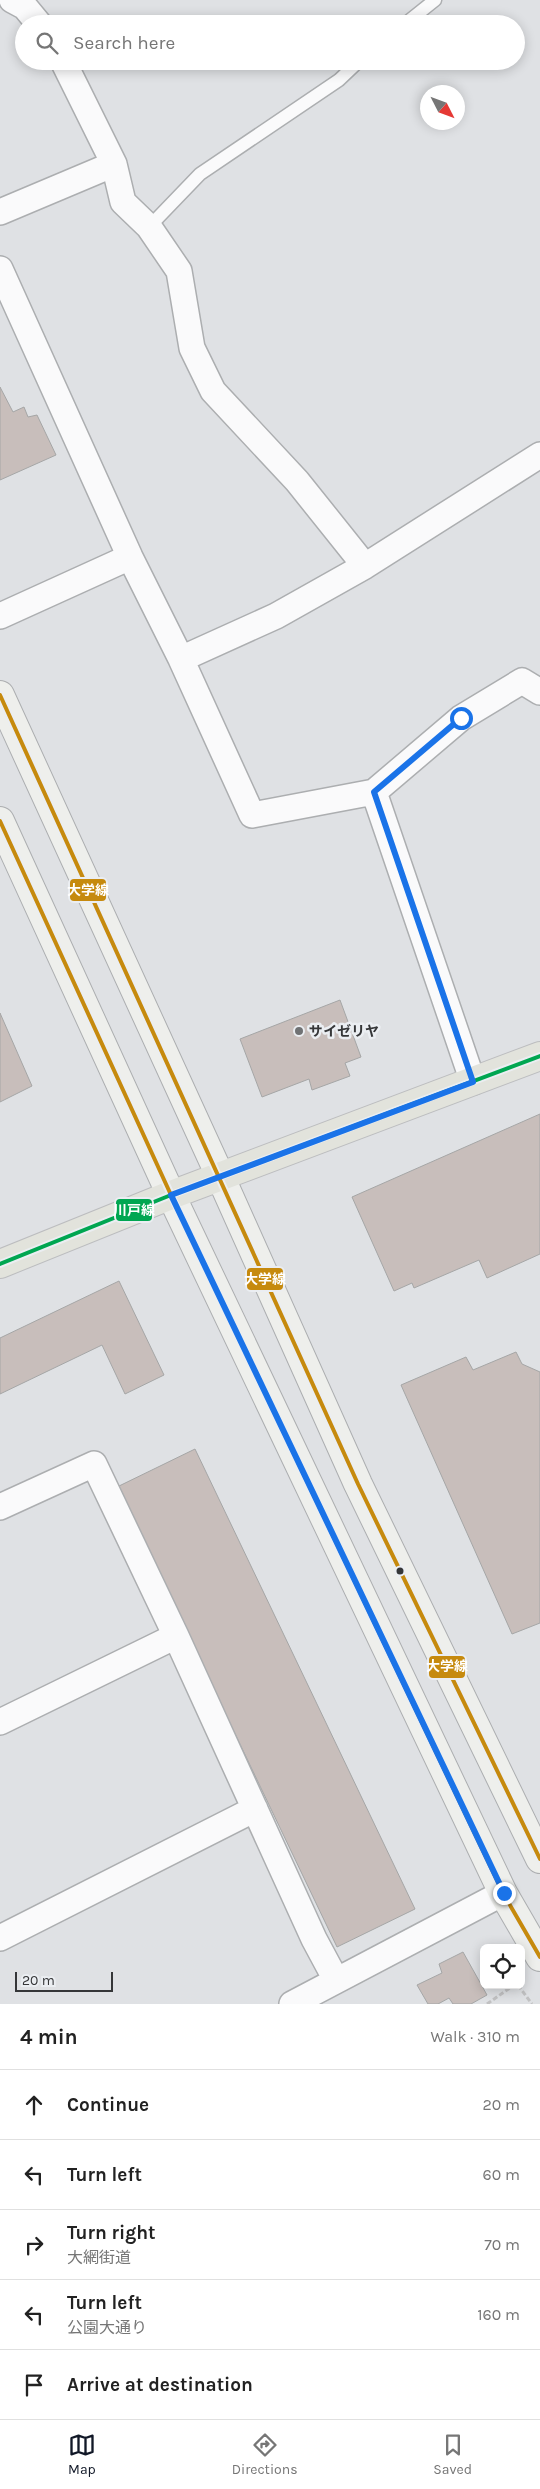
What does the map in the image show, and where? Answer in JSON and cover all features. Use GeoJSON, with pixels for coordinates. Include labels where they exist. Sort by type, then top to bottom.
{"type":"FeatureCollection","features":[{"type":"Feature","properties":{"kind":"main road"},"geometry":{"type":"LineString","coordinates":[[0,1264],[171,1195],[221,1178],[540,1056]]}},
{"type":"Feature","properties":{"kind":"street"},"geometry":{"type":"LineString","coordinates":[[12,0],[25,7],[32,15]]}},
{"type":"Feature","properties":{"kind":"street"},"geometry":{"type":"LineString","coordinates":[[67,70],[114,164],[123,202],[149,227],[179,271],[192,348],[213,391],[297,481],[365,566]]}},
{"type":"Feature","properties":{"kind":"street"},"geometry":{"type":"LineString","coordinates":[[0,212],[114,164]]}},
{"type":"Feature","properties":{"kind":"street"},"geometry":{"type":"LineString","coordinates":[[0,269],[130,557],[181,659],[252,815],[374,792],[461,718],[522,681],[540,692]]}},
{"type":"Feature","properties":{"kind":"street"},"geometry":{"type":"LineString","coordinates":[[181,659],[276,616],[365,566],[540,455]]}},
{"type":"Feature","properties":{"kind":"street"},"geometry":{"type":"LineString","coordinates":[[0,616],[130,557]]}},
{"type":"Feature","properties":{"kind":"street"},"geometry":{"type":"LineString","coordinates":[[0,695],[221,1178],[358,1484],[540,1859]]}},
{"type":"Feature","properties":{"kind":"street"},"geometry":{"type":"LineString","coordinates":[[374,792],[473,1082]]}},
{"type":"Feature","properties":{"kind":"street"},"geometry":{"type":"LineString","coordinates":[[0,821],[171,1195],[504,1893],[540,1957]]}},
{"type":"Feature","properties":{"kind":"street"},"geometry":{"type":"LineString","coordinates":[[0,1507],[94,1464],[176,1636],[314,1939],[336,1980]]}},
{"type":"Feature","properties":{"kind":"street"},"geometry":{"type":"LineString","coordinates":[[0,1722],[176,1636]]}},
{"type":"Feature","properties":{"kind":"street"},"geometry":{"type":"LineString","coordinates":[[0,1938],[255,1809]]}},
{"type":"Feature","properties":{"kind":"street"},"geometry":{"type":"LineString","coordinates":[[292,2004],[504,1893]]}},
{"type":"Feature","properties":{"kind":"lane"},"geometry":{"type":"LineString","coordinates":[[416,15],[435,0]]}},
{"type":"Feature","properties":{"kind":"lane"},"geometry":{"type":"LineString","coordinates":[[149,227],[200,174],[339,80],[350,70]]}},
{"type":"Feature","properties":{"kind":"path"},"geometry":{"type":"LineString","coordinates":[[487,2004],[510,1989]]}},
{"type":"Feature","properties":{"kind":"path"},"geometry":{"type":"LineString","coordinates":[[519,1989],[532,2004]]}},
{"type":"Feature","properties":{"kind":"building"},"geometry":{"type":"Polygon","coordinates":[[[0,387],[13,412],[24,407],[28,417],[37,415],[56,455],[0,480],[0,387]]]}},
{"type":"Feature","properties":{"kind":"building"},"geometry":{"type":"Polygon","coordinates":[[[340,1000],[361,1057],[345,1063],[350,1076],[312,1090],[309,1079],[262,1097],[240,1039],[340,1000]]]}},
{"type":"Feature","properties":{"kind":"building"},"geometry":{"type":"Polygon","coordinates":[[[0,1013],[32,1086],[0,1102],[0,1013]]]}},
{"type":"Feature","properties":{"kind":"building"},"geometry":{"type":"Polygon","coordinates":[[[540,1114],[540,1254],[487,1278],[479,1260],[414,1288],[412,1283],[394,1291],[352,1197],[540,1114]]]}},
{"type":"Feature","properties":{"kind":"building"},"geometry":{"type":"Polygon","coordinates":[[[119,1281],[164,1375],[125,1394],[102,1345],[0,1394],[0,1338],[119,1281]]]}},
{"type":"Feature","properties":{"kind":"building"},"geometry":{"type":"Polygon","coordinates":[[[516,1352],[522,1364],[540,1372],[540,1623],[512,1634],[401,1385],[466,1357],[473,1370],[516,1352]]]}},
{"type":"Feature","properties":{"kind":"building"},"geometry":{"type":"Polygon","coordinates":[[[195,1449],[415,1909],[337,1947],[117,1487],[195,1449]]]}},
{"type":"Feature","properties":{"kind":"building"},"geometry":{"type":"Polygon","coordinates":[[[463,1952],[480,1982],[480,1989],[484,1989],[487,1995],[471,2004],[453,2004],[449,1998],[438,2004],[428,2004],[417,1985],[442,1973],[439,1964],[463,1952]]]}},
{"type":"Feature","properties":{"kind":"transit line","name":"大学線"},"geometry":{"type":"LineString","coordinates":[[0,695],[358,1484],[540,1859]]}},
{"type":"Feature","properties":{"kind":"transit line","name":"大学線"},"geometry":{"type":"LineString","coordinates":[[0,821],[171,1195],[503,1893],[540,1957]]}},
{"type":"Feature","properties":{"kind":"transit line","name":"川戸線"},"geometry":{"type":"LineString","coordinates":[[0,1264],[171,1195],[540,1056]]}},
{"type":"Feature","properties":{"kind":"place","name":"サイゼリヤ"},"geometry":{"type":"Point","coordinates":[299,1031]}},
{"type":"Feature","properties":{"kind":"route"},"geometry":{"type":"LineString","coordinates":[[461,718],[374,792],[473,1082],[221,1178],[171,1195],[504,1893]]}}]}
